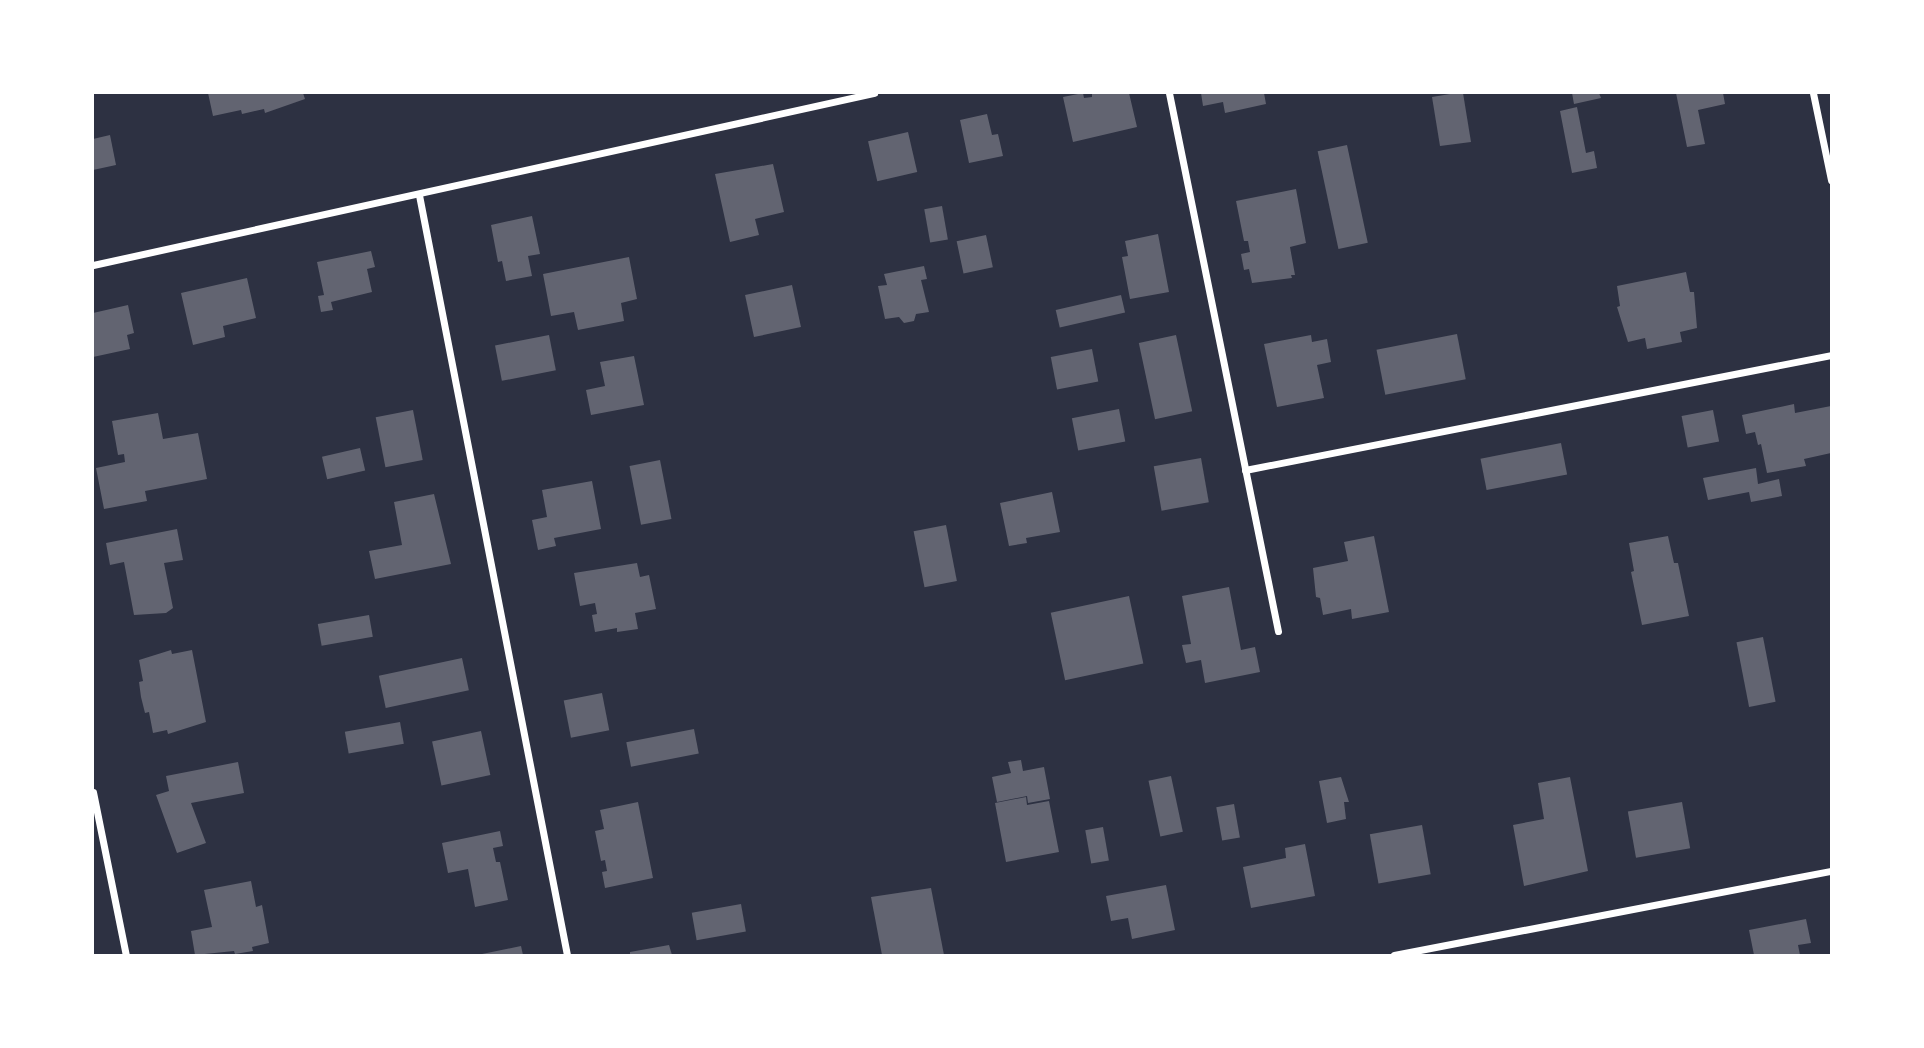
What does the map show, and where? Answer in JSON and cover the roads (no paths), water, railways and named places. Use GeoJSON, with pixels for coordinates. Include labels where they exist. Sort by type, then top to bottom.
{"type":"FeatureCollection","features":[{"type":"Feature","properties":{"kind":"street"},"geometry":{"type":"LineString","coordinates":[[93,265],[874,93]]}},
{"type":"Feature","properties":{"kind":"street"},"geometry":{"type":"LineString","coordinates":[[1169,93],[1278,631]]}},
{"type":"Feature","properties":{"kind":"street"},"geometry":{"type":"LineString","coordinates":[[1813,93],[1831,180]]}},
{"type":"Feature","properties":{"kind":"street"},"geometry":{"type":"LineString","coordinates":[[419,195],[568,955]]}},
{"type":"Feature","properties":{"kind":"street"},"geometry":{"type":"LineString","coordinates":[[1245,470],[1831,355]]}},
{"type":"Feature","properties":{"kind":"street"},"geometry":{"type":"LineString","coordinates":[[93,793],[126,955]]}},
{"type":"Feature","properties":{"kind":"street"},"geometry":{"type":"LineString","coordinates":[[1394,955],[1831,870]]}}]}
